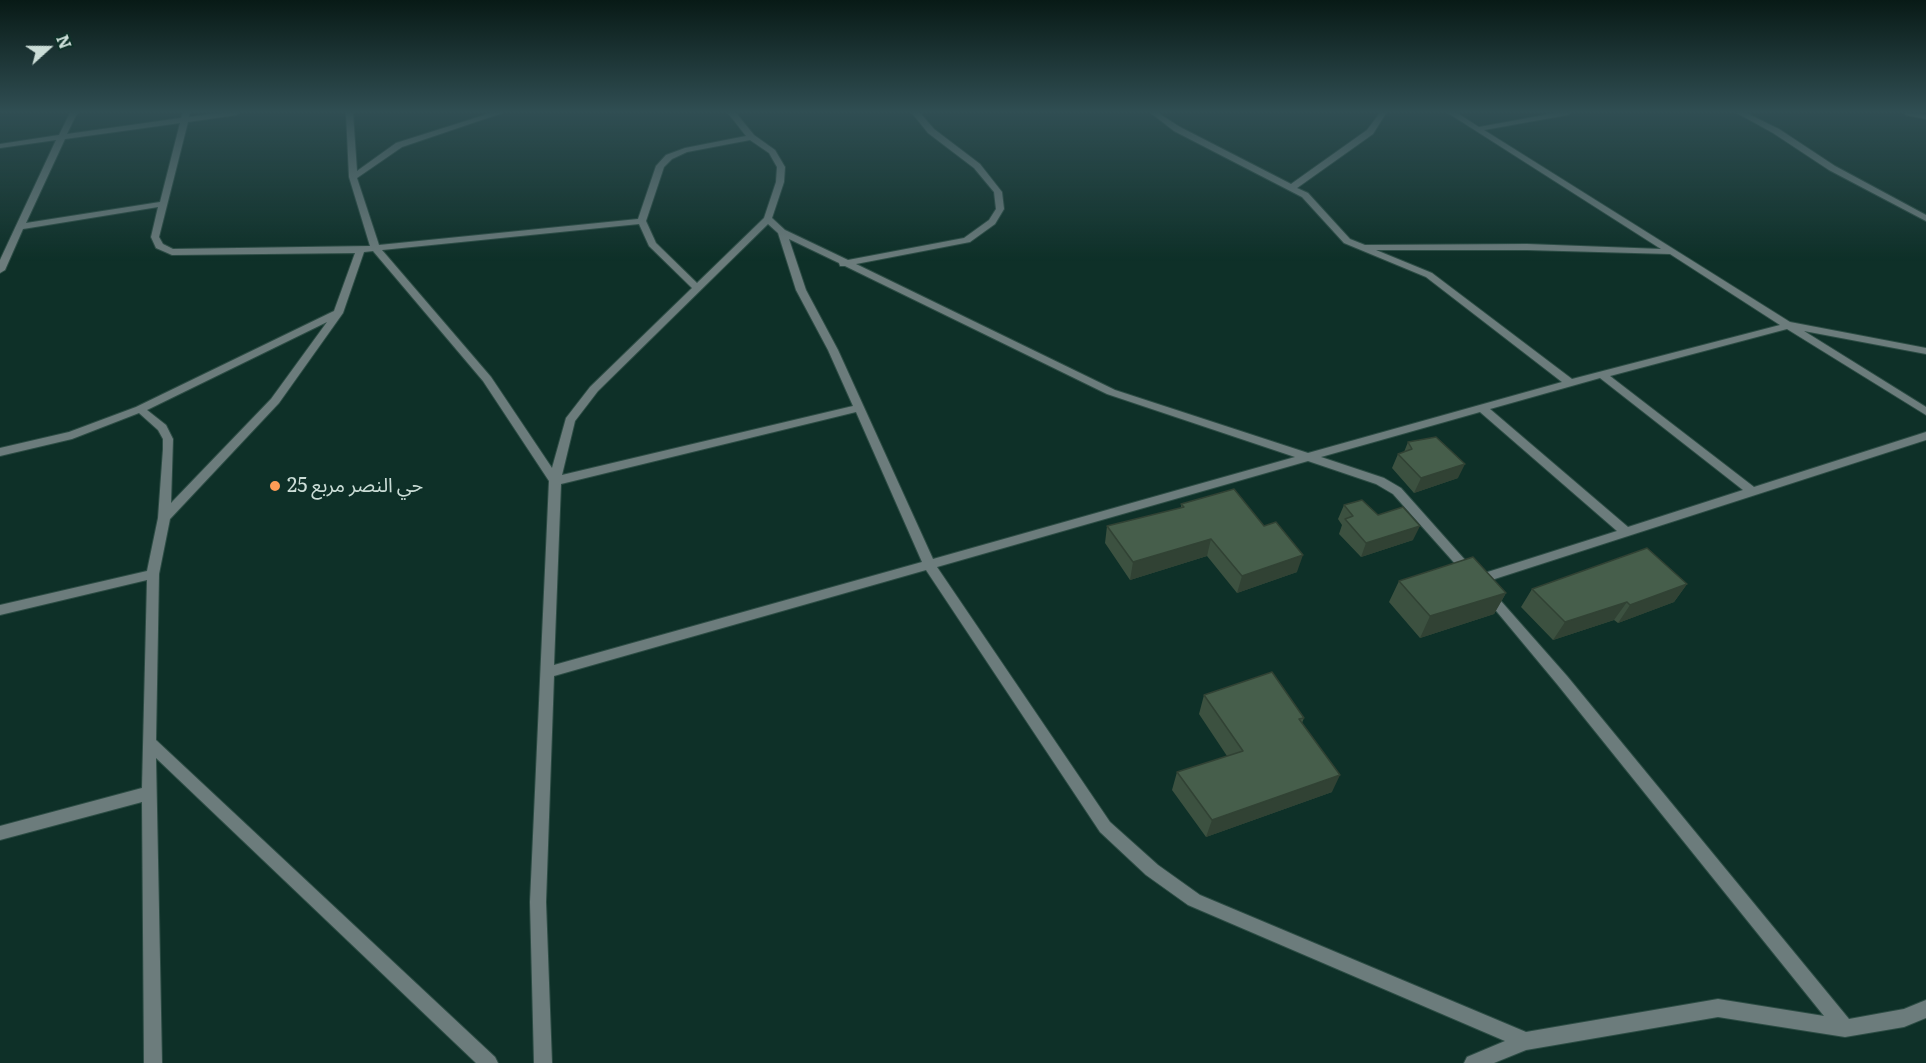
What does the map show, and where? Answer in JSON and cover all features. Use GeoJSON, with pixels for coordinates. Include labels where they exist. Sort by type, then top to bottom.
{"type":"FeatureCollection","features":[{"type":"Feature","properties":{"kind":"street"},"geometry":{"type":"LineString","coordinates":[[0,270],[3,257],[50,163]]}},
{"type":"Feature","properties":{"kind":"street"},"geometry":{"type":"LineString","coordinates":[[173,163],[155,237],[159,246],[172,252],[360,249],[642,221]]}},
{"type":"Feature","properties":{"kind":"street"},"geometry":{"type":"LineString","coordinates":[[352,163],[353,177],[375,248],[487,379],[555,481]]}},
{"type":"Feature","properties":{"kind":"street"},"geometry":{"type":"LineString","coordinates":[[353,177],[374,163]]}},
{"type":"Feature","properties":{"kind":"street"},"geometry":{"type":"LineString","coordinates":[[663,163],[660,166],[642,221],[652,244],[698,289]]}},
{"type":"Feature","properties":{"kind":"street"},"geometry":{"type":"LineString","coordinates":[[543,1063],[538,902],[555,481],[570,420],[581,403],[768,219],[780,182],[781,167],[778,163]]}},
{"type":"Feature","properties":{"kind":"street"},"geometry":{"type":"LineString","coordinates":[[843,264],[967,240],[992,222],[1000,209],[998,192],[973,163]]}},
{"type":"Feature","properties":{"kind":"street"},"geometry":{"type":"LineString","coordinates":[[1242,163],[1316,204],[1338,232],[1358,247],[1429,275],[1570,383]]}},
{"type":"Feature","properties":{"kind":"street"},"geometry":{"type":"LineString","coordinates":[[1291,188],[1327,163]]}},
{"type":"Feature","properties":{"kind":"street"},"geometry":{"type":"LineString","coordinates":[[1530,163],[1926,412]]}},
{"type":"Feature","properties":{"kind":"street"},"geometry":{"type":"LineString","coordinates":[[1824,163],[1926,218]]}},
{"type":"Feature","properties":{"kind":"street"},"geometry":{"type":"LineString","coordinates":[[20,227],[163,204]]}},
{"type":"Feature","properties":{"kind":"street"},"geometry":{"type":"LineString","coordinates":[[768,219],[782,232],[843,264],[1111,392],[1313,457],[1380,481],[1397,491],[1562,680],[1845,1028]]}},
{"type":"Feature","properties":{"kind":"street"},"geometry":{"type":"LineString","coordinates":[[782,232],[801,290],[833,350],[930,566],[1105,827],[1152,870],[1194,900],[1526,1041]]}},
{"type":"Feature","properties":{"kind":"street"},"geometry":{"type":"LineString","coordinates":[[0,245],[12,243]]}},
{"type":"Feature","properties":{"kind":"street"},"geometry":{"type":"LineString","coordinates":[[1358,247],[1527,247],[1670,252]]}},
{"type":"Feature","properties":{"kind":"street"},"geometry":{"type":"LineString","coordinates":[[164,518],[275,400],[338,313],[360,249]]}},
{"type":"Feature","properties":{"kind":"street"},"geometry":{"type":"LineString","coordinates":[[0,452],[72,435],[140,409],[338,313]]}},
{"type":"Feature","properties":{"kind":"street"},"geometry":{"type":"LineString","coordinates":[[549,672],[1570,383],[1790,325],[1926,351]]}},
{"type":"Feature","properties":{"kind":"street"},"geometry":{"type":"LineString","coordinates":[[1602,375],[1752,492]]}},
{"type":"Feature","properties":{"kind":"street"},"geometry":{"type":"LineString","coordinates":[[555,481],[859,408]]}},
{"type":"Feature","properties":{"kind":"street"},"geometry":{"type":"LineString","coordinates":[[1482,408],[1626,532]]}},
{"type":"Feature","properties":{"kind":"street"},"geometry":{"type":"LineString","coordinates":[[140,409],[162,428],[168,439],[164,518],[153,573],[149,742],[153,1063]]}},
{"type":"Feature","properties":{"kind":"street"},"geometry":{"type":"LineString","coordinates":[[1476,580],[1926,436]]}},
{"type":"Feature","properties":{"kind":"street"},"geometry":{"type":"LineString","coordinates":[[0,610],[153,573]]}},
{"type":"Feature","properties":{"kind":"street"},"geometry":{"type":"LineString","coordinates":[[149,742],[489,1063]]}},
{"type":"Feature","properties":{"kind":"street"},"geometry":{"type":"LineString","coordinates":[[0,833],[150,793]]}},
{"type":"Feature","properties":{"kind":"street"},"geometry":{"type":"LineString","coordinates":[[1473,1063],[1526,1041],[1718,1008],[1845,1028],[1904,1018],[1926,1009]]}},
{"type":"Feature","properties":{"kind":"building"},"geometry":{"type":"Polygon","coordinates":[[[1436,437],[1465,464],[1421,478],[1398,454],[1412,449],[1408,442],[1436,437]]]}},
{"type":"Feature","properties":{"kind":"building"},"geometry":{"type":"Polygon","coordinates":[[[1234,489],[1264,526],[1276,522],[1303,555],[1242,576],[1211,539],[1133,562],[1107,526],[1184,507],[1181,504],[1234,489]]]}},
{"type":"Feature","properties":{"kind":"building"},"geometry":{"type":"Polygon","coordinates":[[[1362,500],[1378,515],[1403,507],[1420,526],[1366,543],[1345,519],[1353,516],[1344,505],[1362,500]]]}},
{"type":"Feature","properties":{"kind":"building"},"geometry":{"type":"Polygon","coordinates":[[[1647,548],[1687,584],[1630,605],[1627,602],[1565,622],[1532,589],[1647,548]]]}},
{"type":"Feature","properties":{"kind":"building"},"geometry":{"type":"Polygon","coordinates":[[[1473,557],[1506,593],[1430,616],[1399,581],[1473,557]]]}},
{"type":"Feature","properties":{"kind":"building"},"geometry":{"type":"Polygon","coordinates":[[[1272,672],[1304,718],[1299,719],[1340,775],[1212,820],[1177,772],[1243,751],[1204,695],[1272,672]]]}},
{"type":"Feature","properties":{"kind":"place","name":"حي النصر مربع 25"},"geometry":{"type":"Point","coordinates":[275,486]}}]}
